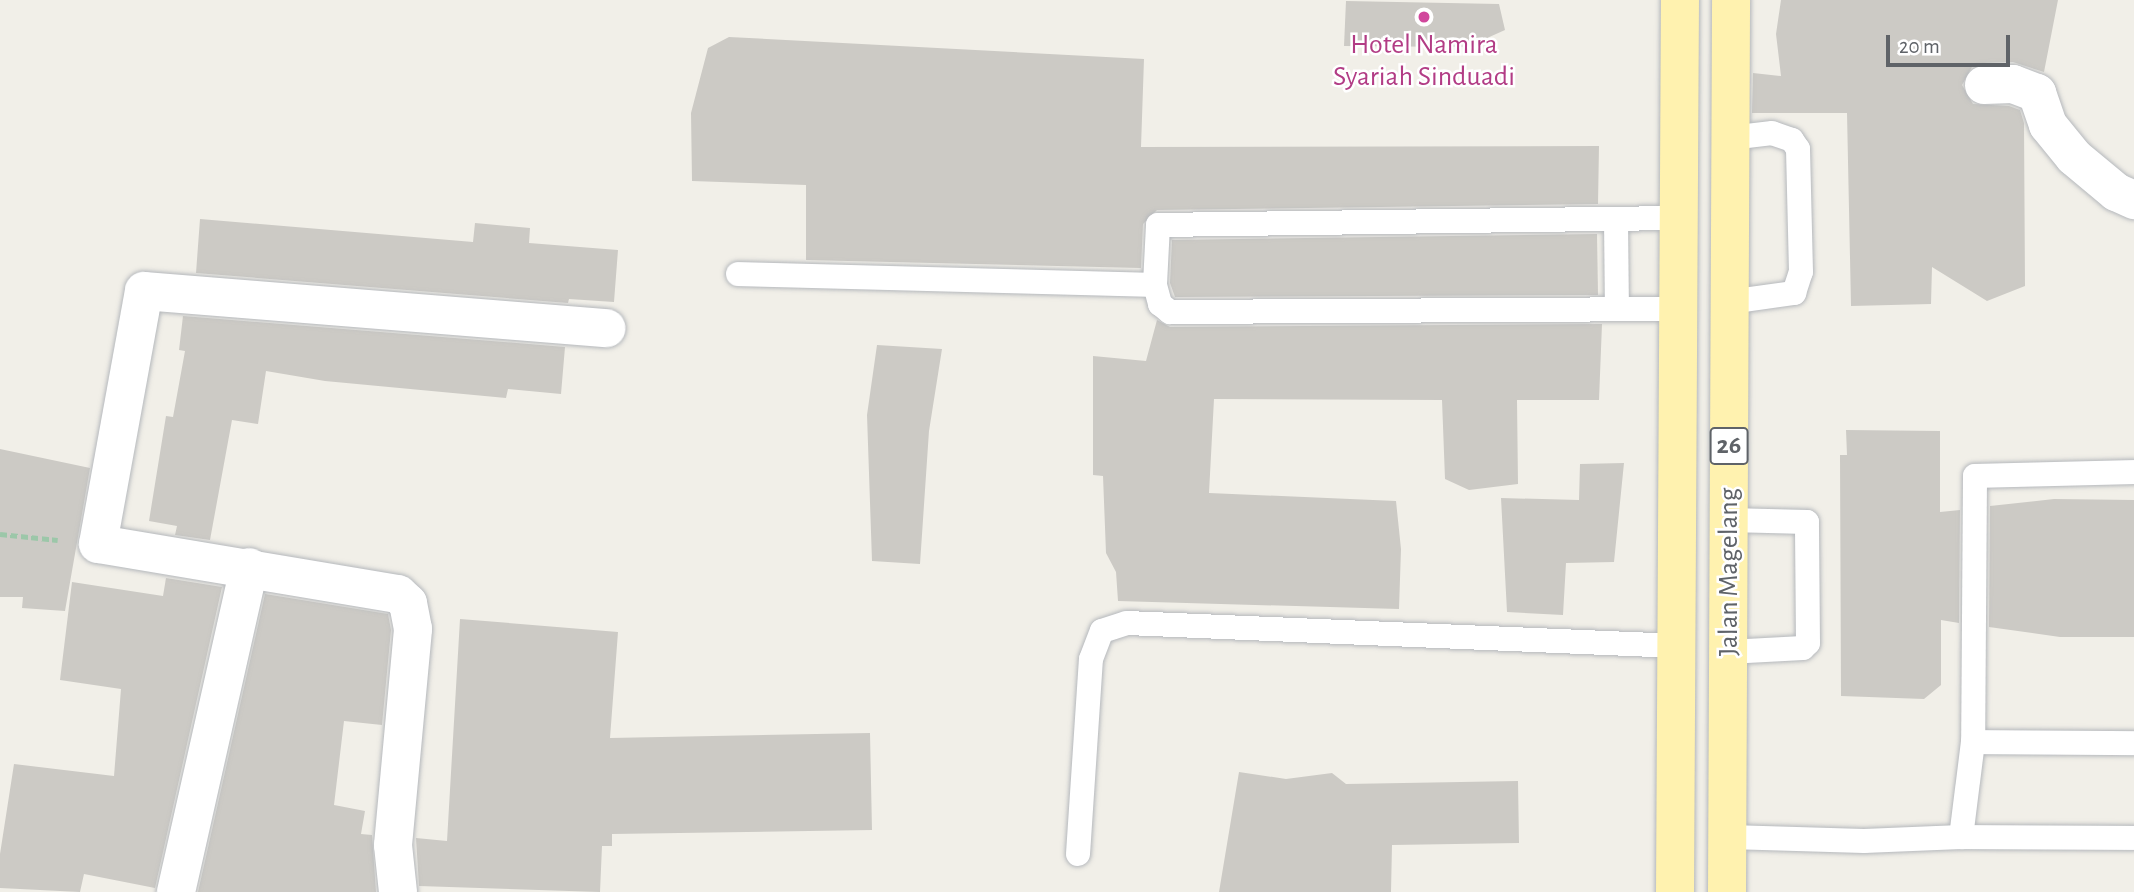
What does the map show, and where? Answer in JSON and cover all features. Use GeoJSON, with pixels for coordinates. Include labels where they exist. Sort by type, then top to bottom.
{"type":"FeatureCollection","features":[{"type":"Feature","properties":{"kind":"main road","name":"Jalan Magelang"},"geometry":{"type":"LineString","coordinates":[[1675,892],[1680,0]]}},
{"type":"Feature","properties":{"kind":"main road","name":"Jalan Magelang"},"geometry":{"type":"LineString","coordinates":[[1727,892],[1731,0]]}},
{"type":"Feature","properties":{"kind":"main road"},"geometry":{"type":"LineString","coordinates":[[1678,218],[1731,218]]}},
{"type":"Feature","properties":{"kind":"street"},"geometry":{"type":"LineString","coordinates":[[1984,85],[2013,84],[2037,93],[2048,125],[2074,157],[2116,192],[2134,200]]}},
{"type":"Feature","properties":{"kind":"street"},"geometry":{"type":"LineString","coordinates":[[398,892],[393,845],[413,613],[398,594],[249,567],[98,544],[144,291],[607,328]]}},
{"type":"Feature","properties":{"kind":"street"},"geometry":{"type":"LineString","coordinates":[[176,892],[249,567]]}},
{"type":"Feature","properties":{"kind":"lane"},"geometry":{"type":"LineString","coordinates":[[1729,302],[1794,293],[1801,272],[1798,149],[1792,139],[1772,133],[1730,138]]}},
{"type":"Feature","properties":{"kind":"lane"},"geometry":{"type":"LineString","coordinates":[[1678,218],[1158,225],[1156,285],[1160,304],[1170,312],[1678,309]]}},
{"type":"Feature","properties":{"kind":"lane"},"geometry":{"type":"LineString","coordinates":[[1616,219],[1617,309]]}},
{"type":"Feature","properties":{"kind":"lane"},"geometry":{"type":"LineString","coordinates":[[738,274],[1156,285]]}},
{"type":"Feature","properties":{"kind":"lane"},"geometry":{"type":"LineString","coordinates":[[1961,837],[1973,742],[1975,476],[2134,472]]}},
{"type":"Feature","properties":{"kind":"lane"},"geometry":{"type":"LineString","coordinates":[[1728,652],[1806,646],[1809,539],[1804,520],[1729,520]]}},
{"type":"Feature","properties":{"kind":"lane"},"geometry":{"type":"LineString","coordinates":[[1078,854],[1091,659],[1101,631],[1127,623],[1677,646]]}},
{"type":"Feature","properties":{"kind":"lane"},"geometry":{"type":"LineString","coordinates":[[1973,742],[2134,743]]}},
{"type":"Feature","properties":{"kind":"lane"},"geometry":{"type":"LineString","coordinates":[[1729,836],[1864,841],[1961,837],[2134,838]]}},
{"type":"Feature","properties":{"kind":"path"},"geometry":{"type":"LineString","coordinates":[[0,534],[98,544]]}},
{"type":"Feature","properties":{"kind":"building"},"geometry":{"type":"Polygon","coordinates":[[[1781,0],[2058,0],[2044,72],[2013,62],[1983,63],[1972,67],[1962,85],[1973,104],[2009,106],[2020,110],[2024,123],[2025,286],[1987,301],[1932,267],[1931,304],[1851,306],[1847,113],[1752,113],[1753,73],[1781,76],[1776,34],[1781,0]]]}},
{"type":"Feature","properties":{"kind":"building","name":"Hotel Namira Syariah Sinduadi"},"geometry":{"type":"Polygon","coordinates":[[[1346,1],[1499,4],[1505,30],[1467,47],[1344,46],[1346,1]]]}},
{"type":"Feature","properties":{"kind":"building"},"geometry":{"type":"Polygon","coordinates":[[[729,37],[1144,59],[1141,147],[1599,146],[1598,204],[1157,210],[1143,224],[1141,268],[806,260],[806,185],[692,181],[691,113],[708,48],[729,37]]]}},
{"type":"Feature","properties":{"kind":"building"},"geometry":{"type":"Polygon","coordinates":[[[200,219],[473,242],[475,223],[530,228],[529,243],[618,250],[614,302],[569,299],[568,303],[196,273],[200,219]]]}},
{"type":"Feature","properties":{"kind":"building"},"geometry":{"type":"Polygon","coordinates":[[[1597,234],[1598,295],[1175,297],[1170,283],[1172,240],[1597,234]]]}},
{"type":"Feature","properties":{"kind":"building"},"geometry":{"type":"Polygon","coordinates":[[[183,316],[565,347],[561,394],[508,389],[506,398],[325,381],[266,371],[258,424],[232,420],[210,540],[175,535],[177,526],[149,521],[166,416],[173,417],[185,351],[179,350],[183,316]]]}},
{"type":"Feature","properties":{"kind":"building"},"geometry":{"type":"Polygon","coordinates":[[[1157,320],[1170,327],[1602,324],[1599,400],[1517,400],[1518,484],[1469,490],[1445,479],[1442,400],[1214,399],[1209,493],[1396,501],[1401,549],[1399,609],[1118,601],[1116,572],[1106,553],[1103,476],[1093,475],[1093,356],[1146,361],[1157,320]]]}},
{"type":"Feature","properties":{"kind":"building"},"geometry":{"type":"Polygon","coordinates":[[[877,345],[942,349],[929,431],[920,564],[872,561],[867,415],[877,345]]]}},
{"type":"Feature","properties":{"kind":"building"},"geometry":{"type":"Polygon","coordinates":[[[1846,430],[1940,431],[1940,512],[1960,510],[1959,623],[1941,620],[1941,685],[1924,699],[1841,696],[1840,455],[1847,455],[1846,430]]]}},
{"type":"Feature","properties":{"kind":"building"},"geometry":{"type":"Polygon","coordinates":[[[0,449],[90,468],[65,611],[22,608],[23,597],[0,597],[0,449]]]}},
{"type":"Feature","properties":{"kind":"building"},"geometry":{"type":"Polygon","coordinates":[[[1624,463],[1614,562],[1566,563],[1563,615],[1507,612],[1501,498],[1579,500],[1580,464],[1624,463]]]}},
{"type":"Feature","properties":{"kind":"building"},"geometry":{"type":"Polygon","coordinates":[[[2054,499],[2134,500],[2134,637],[2060,637],[1989,627],[1990,506],[2054,499]]]}},
{"type":"Feature","properties":{"kind":"building"},"geometry":{"type":"Polygon","coordinates":[[[166,578],[222,587],[155,888],[84,874],[80,892],[0,888],[0,854],[14,764],[114,776],[121,689],[60,680],[72,582],[163,596],[166,578]]]}},
{"type":"Feature","properties":{"kind":"building"},"geometry":{"type":"Polygon","coordinates":[[[265,594],[388,614],[391,630],[382,725],[344,721],[334,805],[365,811],[361,834],[372,835],[376,892],[198,892],[265,594]]]}},
{"type":"Feature","properties":{"kind":"building"},"geometry":{"type":"Polygon","coordinates":[[[460,619],[618,632],[610,738],[870,733],[872,830],[612,834],[612,846],[602,846],[600,892],[419,886],[416,838],[447,841],[460,619]]]}},
{"type":"Feature","properties":{"kind":"building"},"geometry":{"type":"Polygon","coordinates":[[[1239,772],[1286,779],[1332,773],[1346,784],[1518,781],[1519,843],[1392,845],[1391,892],[1219,892],[1239,772]]]}},
{"type":"Feature","properties":{"kind":"place","name":"Hotel Namira Syariah Sinduadi"},"geometry":{"type":"Point","coordinates":[1424,17]}}]}
